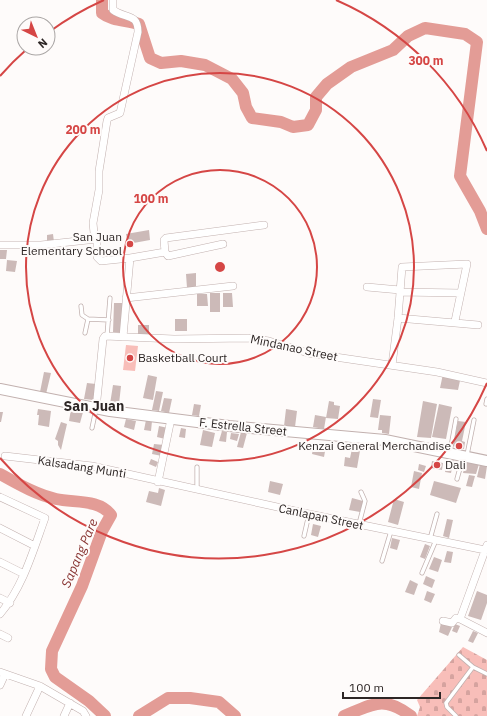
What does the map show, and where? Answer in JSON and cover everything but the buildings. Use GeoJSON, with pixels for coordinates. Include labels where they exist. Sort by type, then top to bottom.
{"type":"FeatureCollection","features":[{"type":"Feature","properties":{"kind":"main road","name":"F. Estrella Street"},"geometry":{"type":"LineString","coordinates":[[0,389],[96,409],[171,419],[386,440],[487,461]]}},
{"type":"Feature","properties":{"kind":"street"},"geometry":{"type":"LineString","coordinates":[[113,0],[114,10],[138,24],[120,113],[108,118],[107,121],[99,171],[99,190],[93,223],[93,230],[97,239],[97,257],[101,261],[165,252]]}},
{"type":"Feature","properties":{"kind":"street"},"geometry":{"type":"LineString","coordinates":[[223,244],[168,256],[165,252],[164,240],[166,238],[264,225]]}},
{"type":"Feature","properties":{"kind":"street"},"geometry":{"type":"LineString","coordinates":[[0,245],[41,245],[97,239]]}},
{"type":"Feature","properties":{"kind":"street"},"geometry":{"type":"LineString","coordinates":[[123,337],[130,258]]}},
{"type":"Feature","properties":{"kind":"street"},"geometry":{"type":"LineString","coordinates":[[392,365],[402,267],[467,264],[455,321]]}},
{"type":"Feature","properties":{"kind":"street"},"geometry":{"type":"LineString","coordinates":[[126,298],[233,286]]}},
{"type":"Feature","properties":{"kind":"street"},"geometry":{"type":"LineString","coordinates":[[367,288],[400,291],[461,293]]}},
{"type":"Feature","properties":{"kind":"street"},"geometry":{"type":"LineString","coordinates":[[398,318],[455,321],[478,325]]}},
{"type":"Feature","properties":{"kind":"street"},"geometry":{"type":"LineString","coordinates":[[96,409],[103,339],[107,336]]}},
{"type":"Feature","properties":{"kind":"street","name":"Mindanao Street"},"geometry":{"type":"LineString","coordinates":[[107,336],[174,339],[248,338],[269,341],[308,353],[461,376],[487,383]]}},
{"type":"Feature","properties":{"kind":"street"},"geometry":{"type":"LineString","coordinates":[[158,482],[171,419]]}},
{"type":"Feature","properties":{"kind":"street","name":"Kalsadang Munti"},"geometry":{"type":"LineString","coordinates":[[5,456],[92,466],[158,482]]}},
{"type":"Feature","properties":{"kind":"street","name":"Canlapan Street"},"geometry":{"type":"LineString","coordinates":[[158,482],[433,540],[486,548]]}},
{"type":"Feature","properties":{"kind":"street"},"geometry":{"type":"LineString","coordinates":[[0,497],[45,518],[24,574],[10,603],[0,614]]}},
{"type":"Feature","properties":{"kind":"street"},"geometry":{"type":"LineString","coordinates":[[0,528],[35,546]]}},
{"type":"Feature","properties":{"kind":"street"},"geometry":{"type":"LineString","coordinates":[[460,619],[486,548]]}},
{"type":"Feature","properties":{"kind":"street"},"geometry":{"type":"LineString","coordinates":[[0,562],[24,574]]}},
{"type":"Feature","properties":{"kind":"street"},"geometry":{"type":"LineString","coordinates":[[0,598],[10,603]]}},
{"type":"Feature","properties":{"kind":"street"},"geometry":{"type":"LineString","coordinates":[[443,621],[452,623],[456,618],[460,619],[487,633]]}},
{"type":"Feature","properties":{"kind":"street"},"geometry":{"type":"LineString","coordinates":[[0,634],[8,638]]}},
{"type":"Feature","properties":{"kind":"street"},"geometry":{"type":"LineString","coordinates":[[0,685],[3,673],[40,686],[83,711],[86,716]]}},
{"type":"Feature","properties":{"kind":"street"},"geometry":{"type":"LineString","coordinates":[[26,716],[40,686]]}},
{"type":"Feature","properties":{"kind":"street"},"geometry":{"type":"LineString","coordinates":[[64,716],[70,703]]}},
{"type":"Feature","properties":{"kind":"lane"},"geometry":{"type":"LineString","coordinates":[[107,336],[110,298]]}},
{"type":"Feature","properties":{"kind":"lane"},"geometry":{"type":"LineString","coordinates":[[81,306],[82,315],[88,318],[109,320]]}},
{"type":"Feature","properties":{"kind":"lane"},"geometry":{"type":"LineString","coordinates":[[85,333],[88,318]]}},
{"type":"Feature","properties":{"kind":"lane"},"geometry":{"type":"LineString","coordinates":[[486,404],[487,399]]}},
{"type":"Feature","properties":{"kind":"lane"},"geometry":{"type":"LineString","coordinates":[[92,428],[96,409]]}},
{"type":"Feature","properties":{"kind":"lane"},"geometry":{"type":"LineString","coordinates":[[450,453],[456,419]]}},
{"type":"Feature","properties":{"kind":"lane"},"geometry":{"type":"LineString","coordinates":[[457,479],[465,456],[474,420]]}},
{"type":"Feature","properties":{"kind":"lane"},"geometry":{"type":"LineString","coordinates":[[197,467],[197,490]]}},
{"type":"Feature","properties":{"kind":"lane"},"geometry":{"type":"LineString","coordinates":[[359,525],[364,501],[362,492]]}},
{"type":"Feature","properties":{"kind":"lane"},"geometry":{"type":"LineString","coordinates":[[304,536],[309,514]]}},
{"type":"Feature","properties":{"kind":"lane"},"geometry":{"type":"LineString","coordinates":[[422,573],[433,540],[437,514]]}},
{"type":"Feature","properties":{"kind":"lane"},"geometry":{"type":"LineString","coordinates":[[382,561],[391,531]]}},
{"type":"Feature","properties":{"kind":"lane"},"geometry":{"type":"LineString","coordinates":[[459,655],[473,667],[487,674]]}},
{"type":"Feature","properties":{"kind":"lane"},"geometry":{"type":"LineString","coordinates":[[456,716],[447,707],[446,703],[473,667]]}},
{"type":"Feature","properties":{"kind":"green space","name":"Basketball Court"},"geometry":{"type":"Polygon","coordinates":[[[126,345],[138,346],[135,371],[123,370],[126,345]]]}},
{"type":"Feature","properties":{"kind":"green space"},"geometry":{"type":"Polygon","coordinates":[[[463,647],[487,660],[487,716],[417,716],[420,707],[417,700],[463,647]]]}},
{"type":"Feature","properties":{"kind":"waterway"},"geometry":{"type":"LineString","coordinates":[[102,0],[102,13],[106,16],[139,24],[150,58],[161,63],[181,61],[205,65],[232,79],[243,93],[246,107],[252,118],[281,122],[293,127],[308,125],[316,110],[316,97],[327,84],[351,67],[393,50],[408,36],[425,28],[465,34],[477,42],[460,176],[480,211],[487,229]]}},
{"type":"Feature","properties":{"kind":"waterway","name":"Sapang Pare"},"geometry":{"type":"LineString","coordinates":[[0,474],[42,495],[56,499],[86,502],[100,506],[111,515],[102,531],[82,586],[52,651],[51,669],[55,677],[89,701],[105,716]]}},
{"type":"Feature","properties":{"kind":"waterway"},"geometry":{"type":"LineString","coordinates":[[139,716],[168,698],[190,698],[219,702],[235,716]]}},
{"type":"Feature","properties":{"kind":"waterway"},"geometry":{"type":"LineString","coordinates":[[344,716],[371,705],[378,704],[393,705],[402,709],[411,716]]}},
{"type":"Feature","properties":{"kind":"place","name":"San Juan Elementary School"},"geometry":{"type":"Point","coordinates":[130,244]}},
{"type":"Feature","properties":{"kind":"place","name":"Basketball Court"},"geometry":{"type":"Point","coordinates":[130,358]}},
{"type":"Feature","properties":{"kind":"place","name":"Kenzai General Merchandise"},"geometry":{"type":"Point","coordinates":[459,446]}},
{"type":"Feature","properties":{"kind":"place","name":"Dali"},"geometry":{"type":"Point","coordinates":[437,465]}},
{"type":"Feature","properties":{"kind":"district","name":"San Juan"},"geometry":{"type":"Point","coordinates":[94,406]}}]}
